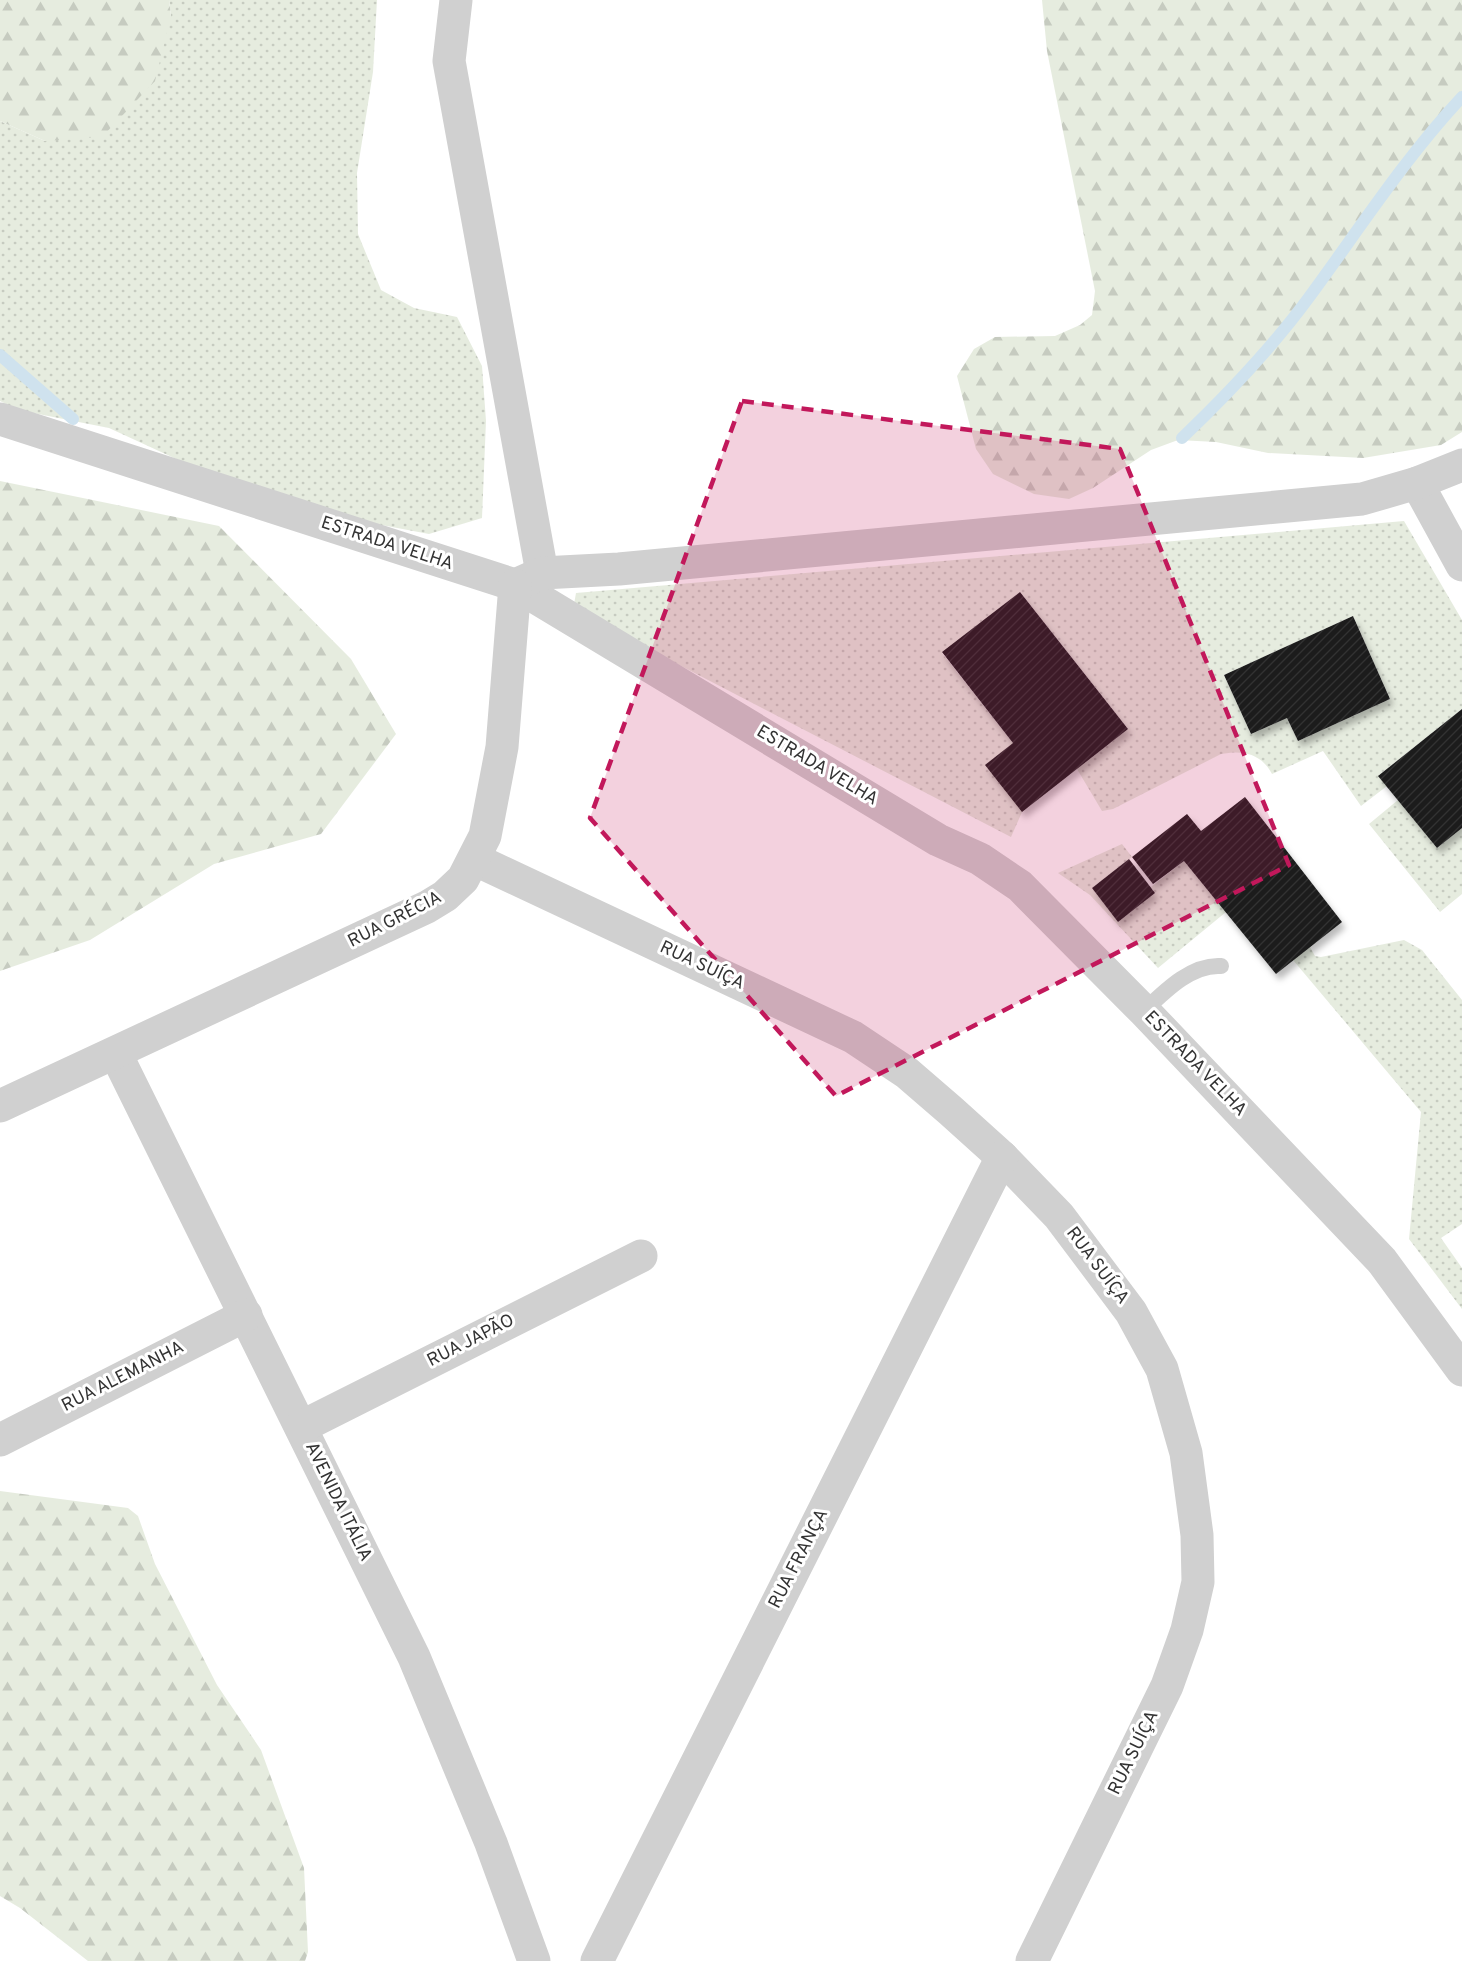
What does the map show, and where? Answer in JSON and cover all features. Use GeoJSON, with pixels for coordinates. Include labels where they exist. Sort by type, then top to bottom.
{"type":"FeatureCollection","features":[{"type":"Feature","properties":{"kind":"street","name":"RUA GRÉCIA"},"geometry":{"type":"LineString","coordinates":[[0,1106],[116,1054],[427,907],[445,896],[463,879],[476,860],[485,836],[502,747],[529,579],[449,61],[456,0]]}},
{"type":"Feature","properties":{"kind":"street","name":"ESTRADA VELHA"},"geometry":{"type":"LineString","coordinates":[[0,419],[529,579],[938,840],[980,859],[1020,886],[1144,1011],[1382,1261],[1462,1370]]}},
{"type":"Feature","properties":{"kind":"street"},"geometry":{"type":"LineString","coordinates":[[529,579],[1362,499],[1417,483],[1462,465]]}},
{"type":"Feature","properties":{"kind":"street"},"geometry":{"type":"LineString","coordinates":[[1417,483],[1462,566]]}},
{"type":"Feature","properties":{"kind":"street","name":"RUA SUÍÇA"},"geometry":{"type":"LineString","coordinates":[[476,860],[853,1037],[907,1073],[1002,1157],[1059,1216],[1098,1264],[1131,1312],[1162,1369],[1186,1453],[1197,1535],[1198,1582],[1187,1630],[1167,1686],[1032,1961]]}},
{"type":"Feature","properties":{"kind":"street","name":"AVENIDA ITÁLIA"},"geometry":{"type":"LineString","coordinates":[[116,1054],[414,1657],[482,1821],[534,1961]]}},
{"type":"Feature","properties":{"kind":"street","name":"RUA FRANÇA"},"geometry":{"type":"LineString","coordinates":[[597,1961],[1002,1157]]}},
{"type":"Feature","properties":{"kind":"street","name":"RUA JAPÃO"},"geometry":{"type":"LineString","coordinates":[[301,1426],[641,1256]]}},
{"type":"Feature","properties":{"kind":"street","name":"RUA ALEMANHA"},"geometry":{"type":"LineString","coordinates":[[0,1440],[246,1315]]}},
{"type":"Feature","properties":{"kind":"lane"},"geometry":{"type":"LineString","coordinates":[[1144,1011],[1173,984],[1212,966],[1221,966]]}},
{"type":"Feature","properties":{"kind":"highlighted area"},"geometry":{"type":"Polygon","coordinates":[[[742,401],[1120,449],[1289,865],[836,1096],[590,818],[742,401]]]}},
{"type":"Feature","properties":{"kind":"green space"},"geometry":{"type":"Polygon","coordinates":[[[0,0],[169,0],[171,16],[155,81],[102,137],[45,141],[0,121],[0,0]]]}},
{"type":"Feature","properties":{"kind":"green space"},"geometry":{"type":"Polygon","coordinates":[[[169,0],[377,0],[373,72],[357,173],[358,234],[381,290],[414,308],[457,317],[482,366],[486,421],[482,518],[429,534],[276,505],[109,428],[18,410],[0,401],[0,121],[45,141],[171,16],[169,0]]]}},
{"type":"Feature","properties":{"kind":"green space"},"geometry":{"type":"Polygon","coordinates":[[[1042,0],[1462,0],[1462,432],[1441,445],[1363,458],[1268,453],[1216,442],[1178,440],[1151,450],[1093,488],[1069,499],[1034,494],[993,474],[976,449],[957,376],[974,349],[995,337],[1055,336],[1080,325],[1092,315],[1095,291],[1047,51],[1042,0]]]}},
{"type":"Feature","properties":{"kind":"green space"},"geometry":{"type":"Polygon","coordinates":[[[0,481],[219,526],[351,659],[396,734],[321,834],[214,864],[90,940],[0,971],[0,481]]]}},
{"type":"Feature","properties":{"kind":"green space"},"geometry":{"type":"Polygon","coordinates":[[[1404,521],[1462,620],[1462,709],[1379,775],[1387,786],[1361,806],[1323,751],[1272,774],[1257,757],[1236,752],[1221,754],[1113,809],[1102,811],[1077,769],[1128,729],[1020,592],[942,653],[1013,743],[1022,812],[1011,837],[573,610],[576,593],[1404,521]],[[1353,616],[1224,675],[1251,734],[1287,718],[1298,741],[1390,699],[1353,616]]]}},
{"type":"Feature","properties":{"kind":"green space"},"geometry":{"type":"Polygon","coordinates":[[[1398,800],[1437,848],[1462,828],[1462,894],[1440,912],[1369,824],[1398,800]]]}},
{"type":"Feature","properties":{"kind":"green space"},"geometry":{"type":"Polygon","coordinates":[[[1122,844],[1132,857],[1092,888],[1118,922],[1155,893],[1151,887],[1184,861],[1226,912],[1158,968],[1090,895],[1058,873],[1122,844]]]}},
{"type":"Feature","properties":{"kind":"green space"},"geometry":{"type":"Polygon","coordinates":[[[1404,940],[1422,950],[1462,1000],[1462,1224],[1441,1238],[1462,1268],[1462,1309],[1409,1239],[1421,1112],[1293,960],[1310,947],[1315,956],[1321,957],[1404,940]]]}},
{"type":"Feature","properties":{"kind":"green space"},"geometry":{"type":"Polygon","coordinates":[[[0,1491],[128,1508],[138,1516],[155,1564],[217,1685],[261,1750],[304,1868],[308,1952],[305,1961],[88,1961],[20,1908],[0,1896],[0,1491]]]}},
{"type":"Feature","properties":{"kind":"building"},"geometry":{"type":"Polygon","coordinates":[[[1020,592],[1128,729],[1022,812],[985,765],[1013,743],[942,652],[1020,592]]]}},
{"type":"Feature","properties":{"kind":"building"},"geometry":{"type":"Polygon","coordinates":[[[1353,616],[1390,699],[1298,741],[1287,718],[1251,734],[1224,675],[1353,616]]]}},
{"type":"Feature","properties":{"kind":"building"},"geometry":{"type":"Polygon","coordinates":[[[1462,709],[1462,828],[1437,848],[1378,776],[1462,709]]]}},
{"type":"Feature","properties":{"kind":"building"},"geometry":{"type":"Polygon","coordinates":[[[1245,797],[1342,922],[1276,974],[1184,861],[1153,884],[1132,857],[1187,814],[1201,831],[1245,797]]]}},
{"type":"Feature","properties":{"kind":"building"},"geometry":{"type":"Polygon","coordinates":[[[1129,859],[1155,893],[1118,922],[1092,888],[1129,859]]]}},
{"type":"Feature","properties":{"kind":"waterway"},"geometry":{"type":"LineString","coordinates":[[1182,438],[1233,387],[1280,334],[1421,144],[1462,97]]}},
{"type":"Feature","properties":{"kind":"waterway"},"geometry":{"type":"LineString","coordinates":[[0,355],[73,419]]}}]}
